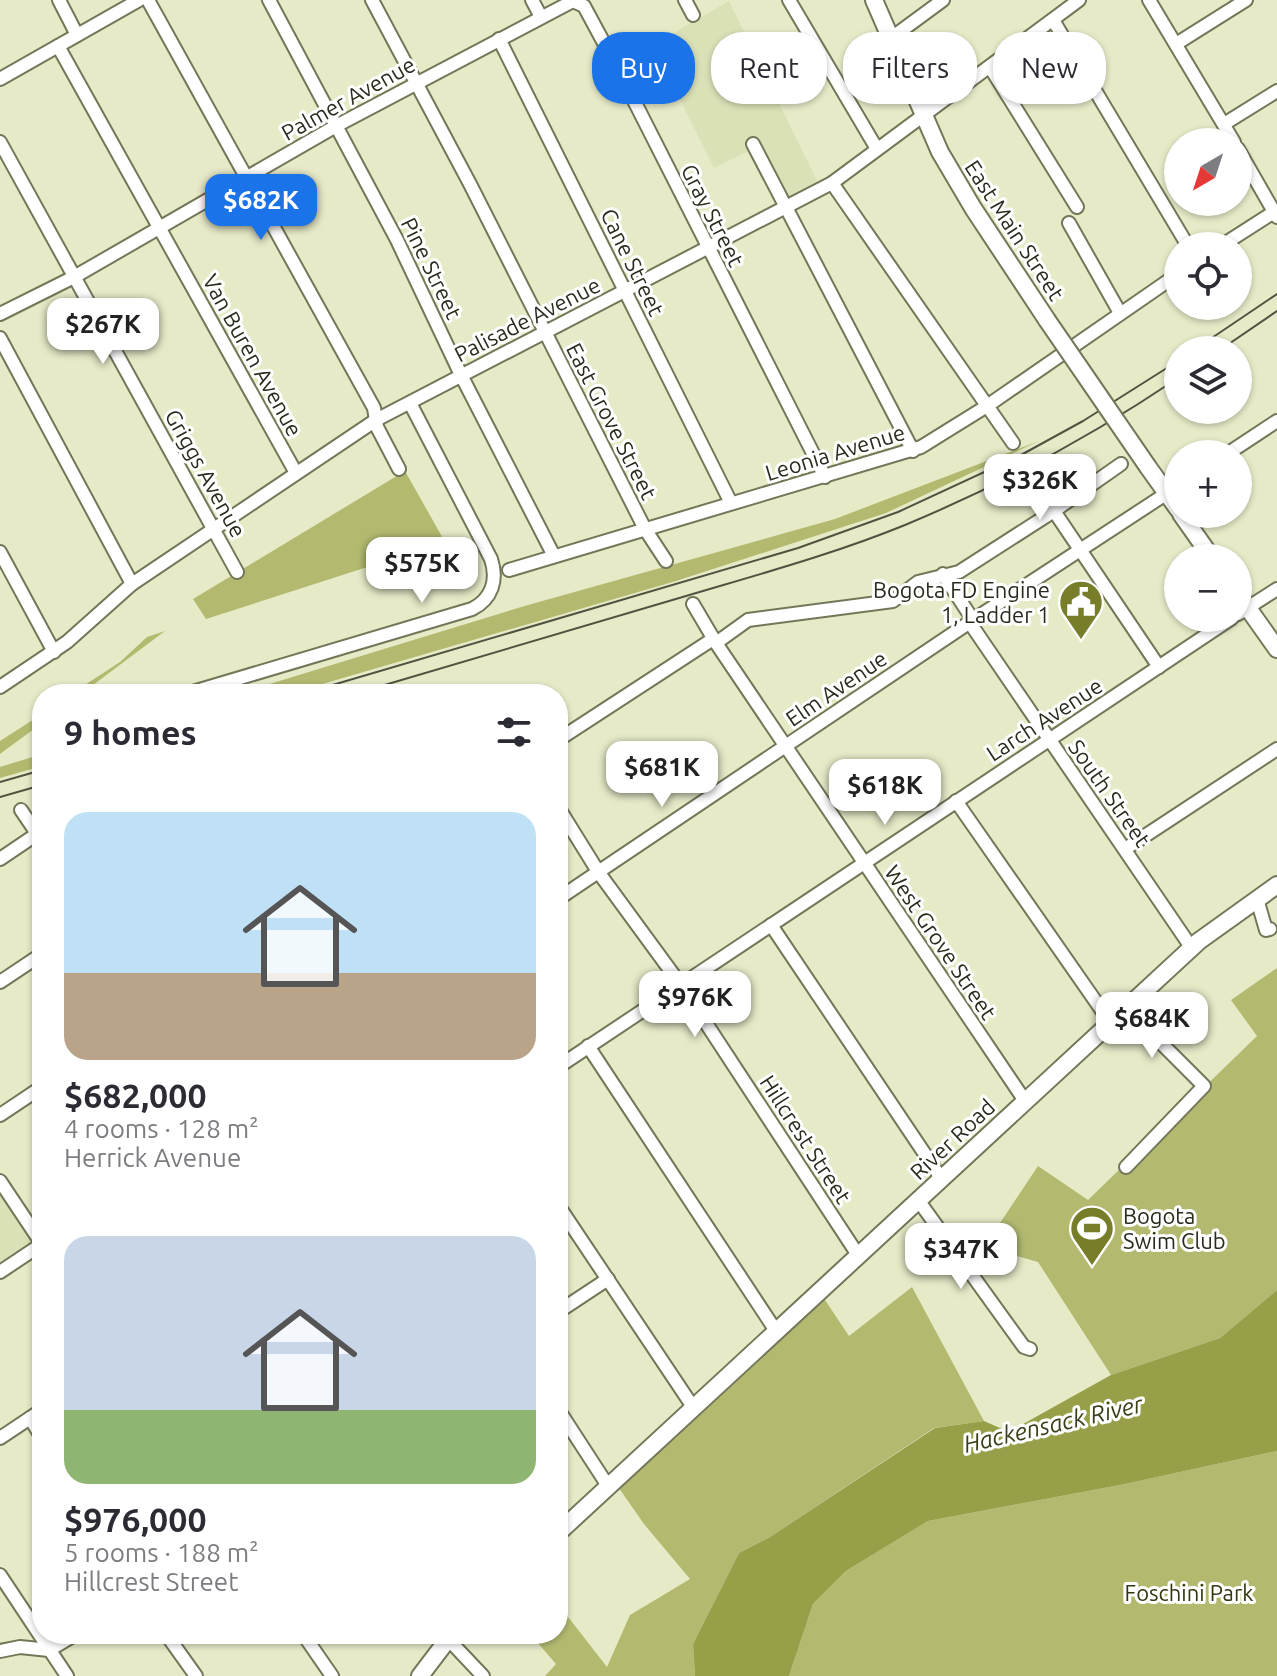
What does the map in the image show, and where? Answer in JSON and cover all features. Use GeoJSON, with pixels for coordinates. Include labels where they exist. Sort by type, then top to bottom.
{"type":"FeatureCollection","features":[{"type":"Feature","properties":{"kind":"main road","name":"East Main Street"},"geometry":{"type":"LineString","coordinates":[[874,0],[887,32]]}},
{"type":"Feature","properties":{"kind":"main road","name":"East Main Street"},"geometry":{"type":"LineString","coordinates":[[919,104],[954,178],[1148,467],[1164,482]]}},
{"type":"Feature","properties":{"kind":"main road"},"geometry":{"type":"LineString","coordinates":[[1252,618],[1277,649]]}},
{"type":"Feature","properties":{"kind":"main road","name":"River Road"},"geometry":{"type":"LineString","coordinates":[[568,1524],[1191,947],[1277,885]]}},
{"type":"Feature","properties":{"kind":"main road"},"geometry":{"type":"LineString","coordinates":[[420,1676],[441,1644]]}},
{"type":"Feature","properties":{"kind":"street"},"geometry":{"type":"LineString","coordinates":[[59,0],[77,35]]}},
{"type":"Feature","properties":{"kind":"street"},"geometry":{"type":"LineString","coordinates":[[0,79],[139,0]]}},
{"type":"Feature","properties":{"kind":"street"},"geometry":{"type":"LineString","coordinates":[[148,0],[374,408],[377,427],[399,469]]}},
{"type":"Feature","properties":{"kind":"street","name":"Pine Street"},"geometry":{"type":"LineString","coordinates":[[269,0],[397,240],[461,375],[554,556]]}},
{"type":"Feature","properties":{"kind":"street","name":"East Grove Street"},"geometry":{"type":"LineString","coordinates":[[372,0],[645,529],[666,561]]}},
{"type":"Feature","properties":{"kind":"street"},"geometry":{"type":"LineString","coordinates":[[532,0],[544,10]]}},
{"type":"Feature","properties":{"kind":"street"},"geometry":{"type":"LineString","coordinates":[[685,0],[693,15]]}},
{"type":"Feature","properties":{"kind":"street"},"geometry":{"type":"LineString","coordinates":[[789,0],[877,149]]}},
{"type":"Feature","properties":{"kind":"street"},"geometry":{"type":"LineString","coordinates":[[900,32],[943,0]]}},
{"type":"Feature","properties":{"kind":"street"},"geometry":{"type":"LineString","coordinates":[[1056,0],[1058,16],[1180,232]]}},
{"type":"Feature","properties":{"kind":"street","name":"Palisade Avenue"},"geometry":{"type":"LineString","coordinates":[[0,687],[54,652],[132,584],[376,420],[832,183],[1079,0]]}},
{"type":"Feature","properties":{"kind":"street"},"geometry":{"type":"LineString","coordinates":[[1149,0],[1226,128]]}},
{"type":"Feature","properties":{"kind":"street"},"geometry":{"type":"LineString","coordinates":[[1176,44],[1246,0]]}},
{"type":"Feature","properties":{"kind":"street","name":"Gray Street"},"geometry":{"type":"LineString","coordinates":[[544,10],[568,2],[578,2],[584,6],[825,477]]}},
{"type":"Feature","properties":{"kind":"street","name":"Palmer Avenue"},"geometry":{"type":"LineString","coordinates":[[0,314],[74,277],[336,126],[499,39],[544,10]]}},
{"type":"Feature","properties":{"kind":"street","name":"Cane Street"},"geometry":{"type":"LineString","coordinates":[[499,39],[731,503]]}},
{"type":"Feature","properties":{"kind":"street","name":"Van Buren Avenue"},"geometry":{"type":"LineString","coordinates":[[58,46],[296,473]]}},
{"type":"Feature","properties":{"kind":"street"},"geometry":{"type":"LineString","coordinates":[[990,67],[1077,207]]}},
{"type":"Feature","properties":{"kind":"street"},"geometry":{"type":"LineString","coordinates":[[1224,124],[1277,91]]}},
{"type":"Feature","properties":{"kind":"street","name":"Griggs Avenue"},"geometry":{"type":"LineString","coordinates":[[0,142],[237,572]]}},
{"type":"Feature","properties":{"kind":"street"},"geometry":{"type":"LineString","coordinates":[[753,144],[913,451]]}},
{"type":"Feature","properties":{"kind":"street"},"geometry":{"type":"LineString","coordinates":[[1240,232],[1274,207],[1252,172]]}},
{"type":"Feature","properties":{"kind":"street"},"geometry":{"type":"LineString","coordinates":[[832,183],[1013,443]]}},
{"type":"Feature","properties":{"kind":"street"},"geometry":{"type":"LineString","coordinates":[[1069,223],[1120,313]]}},
{"type":"Feature","properties":{"kind":"street","name":"Leonia Avenue"},"geometry":{"type":"LineString","coordinates":[[509,570],[913,451],[987,406],[1164,283]]}},
{"type":"Feature","properties":{"kind":"street"},"geometry":{"type":"LineString","coordinates":[[0,338],[132,584]]}},
{"type":"Feature","properties":{"kind":"street"},"geometry":{"type":"LineString","coordinates":[[220,684],[472,609],[487,597],[495,576],[491,559],[410,403]]}},
{"type":"Feature","properties":{"kind":"street"},"geometry":{"type":"LineString","coordinates":[[1248,440],[1277,421]]}},
{"type":"Feature","properties":{"kind":"street"},"geometry":{"type":"LineString","coordinates":[[568,733],[748,620],[893,601],[918,582],[959,572],[1121,464]]}},
{"type":"Feature","properties":{"kind":"street"},"geometry":{"type":"LineString","coordinates":[[1032,473],[1054,511],[1159,667]]}},
{"type":"Feature","properties":{"kind":"street","name":"Elm Avenue"},"geometry":{"type":"LineString","coordinates":[[568,893],[971,621],[1164,495]]}},
{"type":"Feature","properties":{"kind":"street"},"geometry":{"type":"LineString","coordinates":[[0,552],[54,652]]}},
{"type":"Feature","properties":{"kind":"street","name":"South Street"},"geometry":{"type":"LineString","coordinates":[[943,574],[1048,740],[1191,947]]}},
{"type":"Feature","properties":{"kind":"street"},"geometry":{"type":"LineString","coordinates":[[1252,600],[1277,589]]}},
{"type":"Feature","properties":{"kind":"street","name":"West Grove Street"},"geometry":{"type":"LineString","coordinates":[[693,604],[1025,1101]]}},
{"type":"Feature","properties":{"kind":"street","name":"Larch Avenue"},"geometry":{"type":"LineString","coordinates":[[568,1060],[1211,632]]}},
{"type":"Feature","properties":{"kind":"street"},"geometry":{"type":"LineString","coordinates":[[1125,849],[1277,749]]}},
{"type":"Feature","properties":{"kind":"street"},"geometry":{"type":"LineString","coordinates":[[956,801],[1110,1022]]}},
{"type":"Feature","properties":{"kind":"street"},"geometry":{"type":"LineString","coordinates":[[21,810],[32,826]]}},
{"type":"Feature","properties":{"kind":"street","name":"Hillcrest Street"},"geometry":{"type":"LineString","coordinates":[[568,823],[599,873],[681,985],[858,1255]]}},
{"type":"Feature","properties":{"kind":"street"},"geometry":{"type":"LineString","coordinates":[[0,859],[32,841]]}},
{"type":"Feature","properties":{"kind":"street"},"geometry":{"type":"LineString","coordinates":[[1257,899],[1266,930],[1270,929]]}},
{"type":"Feature","properties":{"kind":"street"},"geometry":{"type":"LineString","coordinates":[[771,925],[941,1178]]}},
{"type":"Feature","properties":{"kind":"street"},"geometry":{"type":"LineString","coordinates":[[0,982],[32,961]]}},
{"type":"Feature","properties":{"kind":"street"},"geometry":{"type":"LineString","coordinates":[[1126,1008],[1204,1086],[1126,1167]]}},
{"type":"Feature","properties":{"kind":"street"},"geometry":{"type":"LineString","coordinates":[[588,1046],[776,1331]]}},
{"type":"Feature","properties":{"kind":"street"},"geometry":{"type":"LineString","coordinates":[[0,1115],[32,1094]]}},
{"type":"Feature","properties":{"kind":"street"},"geometry":{"type":"LineString","coordinates":[[0,1181],[32,1229]]}},
{"type":"Feature","properties":{"kind":"street"},"geometry":{"type":"LineString","coordinates":[[918,1200],[1024,1347],[1030,1349]]}},
{"type":"Feature","properties":{"kind":"street"},"geometry":{"type":"LineString","coordinates":[[568,1220],[693,1407]]}},
{"type":"Feature","properties":{"kind":"street"},"geometry":{"type":"LineString","coordinates":[[0,1272],[32,1251]]}},
{"type":"Feature","properties":{"kind":"street"},"geometry":{"type":"LineString","coordinates":[[568,1305],[608,1279]]}},
{"type":"Feature","properties":{"kind":"street"},"geometry":{"type":"LineString","coordinates":[[0,1438],[30,1418],[32,1421]]}},
{"type":"Feature","properties":{"kind":"street"},"geometry":{"type":"LineString","coordinates":[[568,1424],[608,1486]]}},
{"type":"Feature","properties":{"kind":"street"},"geometry":{"type":"LineString","coordinates":[[0,1575],[32,1624]]}},
{"type":"Feature","properties":{"kind":"street"},"geometry":{"type":"LineString","coordinates":[[45,1644],[67,1676]]}},
{"type":"Feature","properties":{"kind":"street"},"geometry":{"type":"LineString","coordinates":[[0,1651],[20,1647],[49,1650],[59,1644]]}},
{"type":"Feature","properties":{"kind":"street"},"geometry":{"type":"LineString","coordinates":[[173,1644],[196,1676]]}},
{"type":"Feature","properties":{"kind":"street"},"geometry":{"type":"LineString","coordinates":[[310,1644],[332,1676]]}},
{"type":"Feature","properties":{"kind":"street"},"geometry":{"type":"LineString","coordinates":[[453,1644],[483,1676]]}},
{"type":"Feature","properties":{"kind":"shaded area"},"geometry":{"type":"Polygon","coordinates":[[[729,1],[744,32],[711,32],[711,104],[779,104],[821,189],[780,210],[751,150],[714,168],[682,104],[695,104],[695,32],[675,32],[729,1]]]}},
{"type":"Feature","properties":{"kind":"shaded area"},"geometry":{"type":"Polygon","coordinates":[[[0,1181],[32,1229],[32,1251],[0,1272],[0,1181]]]}},
{"type":"Feature","properties":{"kind":"green space"},"geometry":{"type":"Polygon","coordinates":[[[1039,441],[886,513],[676,581],[322,684],[270,684],[528,605],[835,519],[1039,441]]]}},
{"type":"Feature","properties":{"kind":"green space"},"geometry":{"type":"Polygon","coordinates":[[[405,471],[445,542],[206,619],[193,599],[405,471]]]}},
{"type":"Feature","properties":{"kind":"green space"},"geometry":{"type":"Polygon","coordinates":[[[165,631],[94,684],[86,684],[120,662],[147,637],[165,631]]]}},
{"type":"Feature","properties":{"kind":"green space"},"geometry":{"type":"Polygon","coordinates":[[[32,720],[32,730],[0,754],[0,741],[32,720]]]}},
{"type":"Feature","properties":{"kind":"green space"},"geometry":{"type":"Polygon","coordinates":[[[32,757],[32,769],[0,778],[0,767],[32,757]]]}},
{"type":"Feature","properties":{"kind":"green space"},"geometry":{"type":"Polygon","coordinates":[[[1277,968],[1277,1290],[1220,1338],[1111,1375],[1038,1262],[1010,1254],[996,1229],[1038,1166],[1088,1200],[1257,1036],[1231,1000],[1277,968]]]}},
{"type":"Feature","properties":{"kind":"green space"},"geometry":{"type":"Polygon","coordinates":[[[912,1287],[984,1421],[934,1428],[770,1537],[739,1553],[693,1644],[695,1676],[545,1676],[556,1664],[539,1644],[568,1644],[568,1617],[607,1667],[630,1615],[690,1579],[644,1524],[614,1481],[819,1291],[849,1336],[912,1287]]]}},
{"type":"Feature","properties":{"kind":"green space","name":"Foschini Park"},"geometry":{"type":"Polygon","coordinates":[[[1277,1451],[1277,1676],[789,1676],[813,1604],[846,1571],[928,1521],[1125,1484],[1277,1451]]]}},
{"type":"Feature","properties":{"kind":"water","name":"Hackensack River"},"geometry":{"type":"Polygon","coordinates":[[[1277,1290],[1277,1451],[1125,1484],[928,1521],[846,1571],[813,1604],[789,1676],[695,1676],[693,1644],[739,1553],[770,1537],[935,1428],[984,1421],[1009,1432],[1111,1375],[1220,1338],[1277,1290]]]}},
{"type":"Feature","properties":{"kind":"railway"},"geometry":{"type":"LineString","coordinates":[[1215,336],[1277,294]]}},
{"type":"Feature","properties":{"kind":"railway"},"geometry":{"type":"LineString","coordinates":[[1240,336],[1277,311]]}},
{"type":"Feature","properties":{"kind":"railway"},"geometry":{"type":"LineString","coordinates":[[336,684],[798,548],[898,512],[1021,455],[1083,421],[1164,370]]}},
{"type":"Feature","properties":{"kind":"railway"},"geometry":{"type":"LineString","coordinates":[[388,684],[769,572],[905,525],[1045,458],[1164,387]]}},
{"type":"Feature","properties":{"kind":"railway"},"geometry":{"type":"LineString","coordinates":[[0,782],[32,773]]}},
{"type":"Feature","properties":{"kind":"railway"},"geometry":{"type":"LineString","coordinates":[[0,797],[32,788]]}},
{"type":"Feature","properties":{"kind":"place","name":"Bogota FD Engine 1, Ladder 1"},"geometry":{"type":"Point","coordinates":[1081,641]}},
{"type":"Feature","properties":{"kind":"place","name":"Bogota Swim Club"},"geometry":{"type":"Point","coordinates":[1092,1267]}}]}
